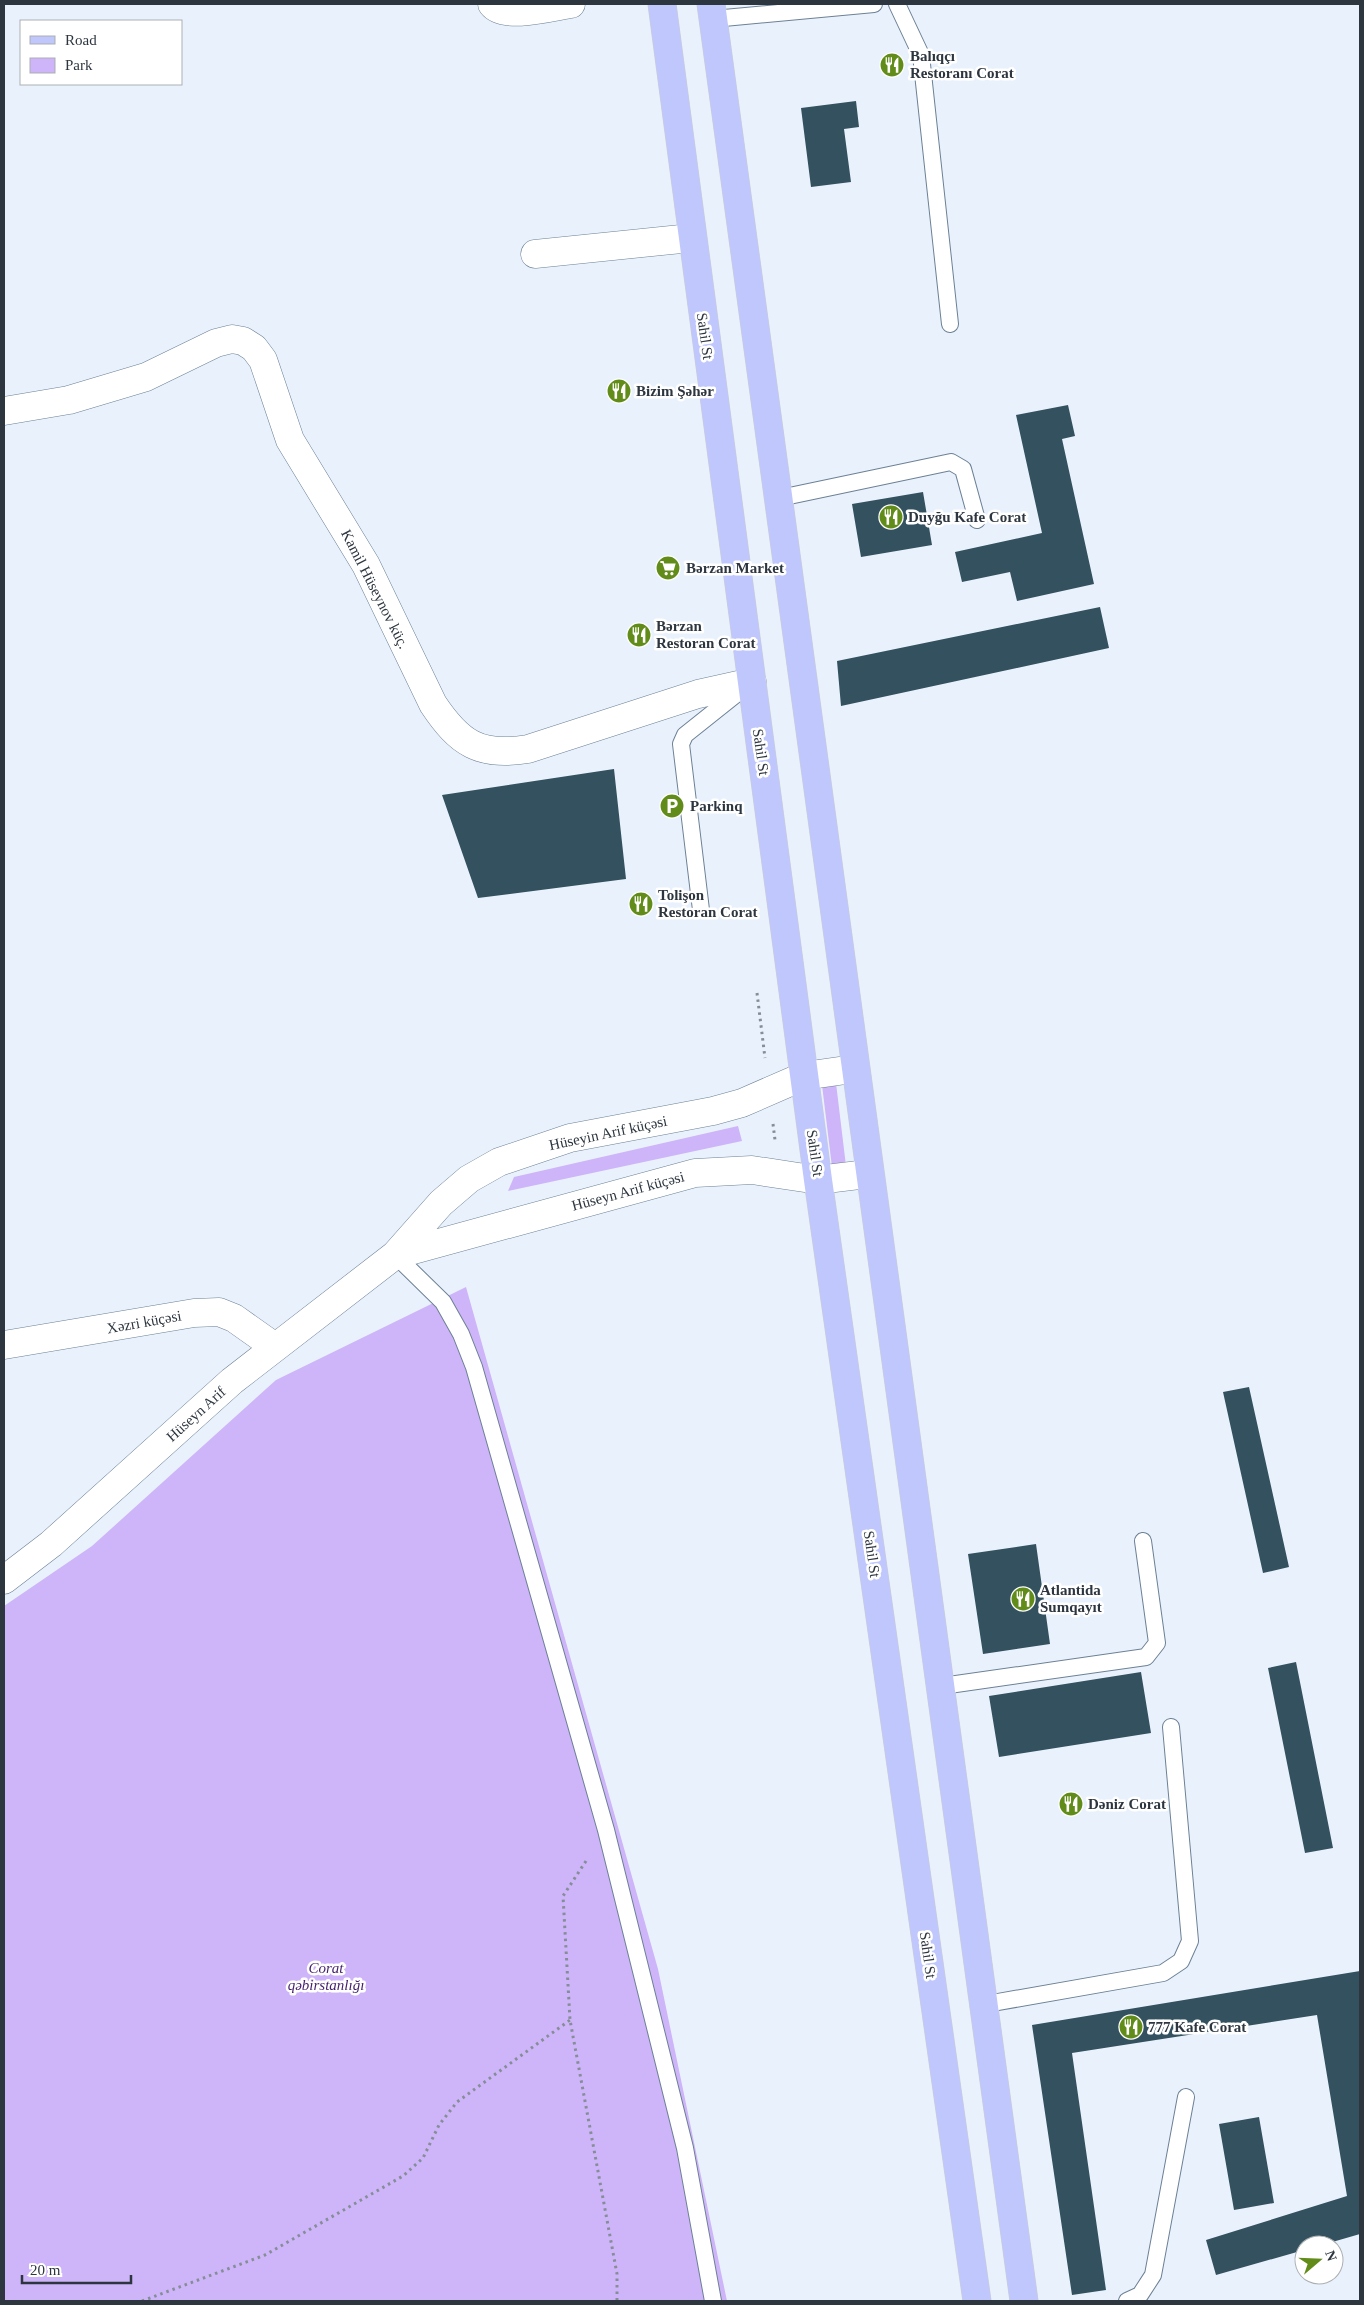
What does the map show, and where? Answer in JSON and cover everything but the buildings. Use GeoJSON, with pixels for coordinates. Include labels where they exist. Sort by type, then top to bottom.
{"type":"FeatureCollection","features":[{"type":"Feature","properties":{"kind":"main road","name":"Sahil St"},"geometry":{"type":"LineString","coordinates":[[662,4],[691,238],[818,1180],[977,2301]]}},
{"type":"Feature","properties":{"kind":"main road"},"geometry":{"type":"LineString","coordinates":[[712,11],[775,499],[935,1687],[1024,2301]]}},
{"type":"Feature","properties":{"kind":"street"},"geometry":{"type":"LineString","coordinates":[[492,4],[494,8],[507,13],[571,4]]}},
{"type":"Feature","properties":{"kind":"street"},"geometry":{"type":"LineString","coordinates":[[534,254],[691,238]]}},
{"type":"Feature","properties":{"kind":"street","name":"Kamil Hüseynov küç."},"geometry":{"type":"LineString","coordinates":[[4,411],[69,400],[146,378],[216,343],[232,338],[244,341],[254,348],[263,360],[290,440],[366,565],[433,704],[447,725],[460,738],[479,748],[508,752],[528,749],[698,694],[752,682]]}},
{"type":"Feature","properties":{"kind":"street","name":"Hüseyin Arif küçəsi"},"geometry":{"type":"LineString","coordinates":[[395,1255],[441,1203],[469,1179],[499,1162],[570,1138],[734,1105],[804,1076],[853,1069]]}},
{"type":"Feature","properties":{"kind":"street","name":"Hüseyn Arif küçəsi"},"geometry":{"type":"LineString","coordinates":[[395,1255],[695,1173],[752,1170],[818,1180],[866,1174]]}},
{"type":"Feature","properties":{"kind":"street","name":"Hüseyn Arif"},"geometry":{"type":"LineString","coordinates":[[4,1580],[51,1544],[232,1381],[395,1255]]}},
{"type":"Feature","properties":{"kind":"street","name":"Xəzri küçəsi"},"geometry":{"type":"LineString","coordinates":[[4,1345],[194,1313],[219,1312],[234,1318],[274,1347]]}},
{"type":"Feature","properties":{"kind":"lane"},"geometry":{"type":"LineString","coordinates":[[712,11],[874,4]]}},
{"type":"Feature","properties":{"kind":"lane"},"geometry":{"type":"LineString","coordinates":[[897,4],[921,55],[950,324]]}},
{"type":"Feature","properties":{"kind":"lane"},"geometry":{"type":"LineString","coordinates":[[775,499],[952,462],[963,469],[977,520]]}},
{"type":"Feature","properties":{"kind":"lane"},"geometry":{"type":"LineString","coordinates":[[701,910],[681,744],[684,735],[752,682]]}},
{"type":"Feature","properties":{"kind":"lane"},"geometry":{"type":"LineString","coordinates":[[395,1255],[444,1302],[461,1334],[476,1377],[606,1830],[684,2148],[713,2301]]}},
{"type":"Feature","properties":{"kind":"lane"},"geometry":{"type":"LineString","coordinates":[[935,1687],[1146,1657],[1156,1643],[1143,1541]]}},
{"type":"Feature","properties":{"kind":"lane"},"geometry":{"type":"LineString","coordinates":[[981,2005],[1163,1973],[1181,1961],[1190,1941],[1171,1727]]}},
{"type":"Feature","properties":{"kind":"lane"},"geometry":{"type":"LineString","coordinates":[[1127,2301],[1140,2295],[1153,2275],[1186,2098]]}},
{"type":"Feature","properties":{"kind":"path"},"geometry":{"type":"LineString","coordinates":[[606,1830],[563,1896],[570,2020],[617,2274],[617,2301]]}},
{"type":"Feature","properties":{"kind":"path"},"geometry":{"type":"LineString","coordinates":[[142,2301],[266,2254],[404,2176],[423,2158],[439,2125],[457,2102],[570,2020]]}},
{"type":"Feature","properties":{"kind":"green space"},"geometry":{"type":"Polygon","coordinates":[[[836,1083],[846,1166],[832,1167],[822,1085],[836,1083]]]}},
{"type":"Feature","properties":{"kind":"green space"},"geometry":{"type":"Polygon","coordinates":[[[738,1126],[742,1141],[508,1191],[514,1177],[738,1126]]]}},
{"type":"Feature","properties":{"kind":"green space","name":"Corat qəbirstanlığı"},"geometry":{"type":"Polygon","coordinates":[[[466,1287],[658,1969],[727,2301],[4,2301],[4,1606],[92,1546],[276,1380],[466,1287]]]}},
{"type":"Feature","properties":{"kind":"place","name":"Balıqçı Restoranı Corat"},"geometry":{"type":"Point","coordinates":[892,65]}},
{"type":"Feature","properties":{"kind":"place","name":"Bizim Şəhər"},"geometry":{"type":"Point","coordinates":[619,391]}},
{"type":"Feature","properties":{"kind":"place","name":"Duyğu Kafe Corat"},"geometry":{"type":"Point","coordinates":[891,517]}},
{"type":"Feature","properties":{"kind":"place","name":"Bərzan Market"},"geometry":{"type":"Point","coordinates":[668,568]}},
{"type":"Feature","properties":{"kind":"place","name":"Bərzan Restoran Corat"},"geometry":{"type":"Point","coordinates":[639,635]}},
{"type":"Feature","properties":{"kind":"place","name":"Parkinq"},"geometry":{"type":"Point","coordinates":[672,806]}},
{"type":"Feature","properties":{"kind":"place","name":"Tolişon Restoran Corat"},"geometry":{"type":"Point","coordinates":[641,904]}},
{"type":"Feature","properties":{"kind":"place","name":"Atlantida Sumqayıt"},"geometry":{"type":"Point","coordinates":[1023,1599]}},
{"type":"Feature","properties":{"kind":"place","name":"Dəniz Corat"},"geometry":{"type":"Point","coordinates":[1071,1804]}},
{"type":"Feature","properties":{"kind":"place","name":"777 Kafe Corat"},"geometry":{"type":"Point","coordinates":[1131,2027]}}]}
